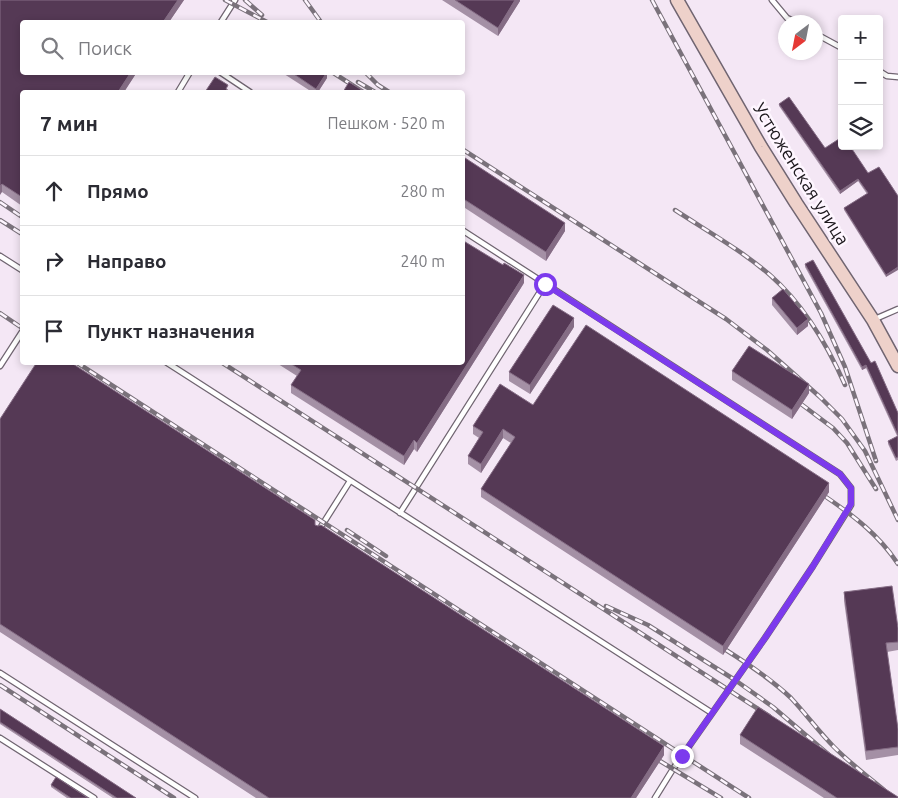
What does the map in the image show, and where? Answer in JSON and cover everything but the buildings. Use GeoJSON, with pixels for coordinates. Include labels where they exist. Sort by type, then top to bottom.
{"type":"FeatureCollection","features":[{"type":"Feature","properties":{"kind":"main road","name":"Устюженская улица"},"geometry":{"type":"LineString","coordinates":[[677,0],[761,147],[796,204],[873,320],[898,366]]}},
{"type":"Feature","properties":{"kind":"lane"},"geometry":{"type":"LineString","coordinates":[[222,20],[235,0]]}},
{"type":"Feature","properties":{"kind":"lane"},"geometry":{"type":"LineString","coordinates":[[772,0],[784,15]]}},
{"type":"Feature","properties":{"kind":"lane"},"geometry":{"type":"LineString","coordinates":[[823,38],[838,46]]}},
{"type":"Feature","properties":{"kind":"lane"},"geometry":{"type":"LineString","coordinates":[[883,74],[898,78]]}},
{"type":"Feature","properties":{"kind":"lane"},"geometry":{"type":"LineString","coordinates":[[179,90],[188,75]]}},
{"type":"Feature","properties":{"kind":"lane"},"geometry":{"type":"LineString","coordinates":[[224,75],[247,90]]}},
{"type":"Feature","properties":{"kind":"lane"},"geometry":{"type":"LineString","coordinates":[[465,232],[840,474],[851,488],[851,504],[808,574],[655,798]]}},
{"type":"Feature","properties":{"kind":"lane"},"geometry":{"type":"LineString","coordinates":[[0,256],[20,269]]}},
{"type":"Feature","properties":{"kind":"lane"},"geometry":{"type":"LineString","coordinates":[[400,513],[545,284]]}},
{"type":"Feature","properties":{"kind":"lane"},"geometry":{"type":"LineString","coordinates":[[873,320],[898,309]]}},
{"type":"Feature","properties":{"kind":"lane"},"geometry":{"type":"LineString","coordinates":[[0,366],[20,335]]}},
{"type":"Feature","properties":{"kind":"lane"},"geometry":{"type":"LineString","coordinates":[[171,365],[712,713]]}},
{"type":"Feature","properties":{"kind":"lane"},"geometry":{"type":"LineString","coordinates":[[318,531],[350,481]]}},
{"type":"Feature","properties":{"kind":"lane"},"geometry":{"type":"LineString","coordinates":[[0,673],[194,798]]}},
{"type":"Feature","properties":{"kind":"lane"},"geometry":{"type":"LineString","coordinates":[[0,738],[94,798]]}},
{"type":"Feature","properties":{"kind":"railway"},"geometry":{"type":"LineString","coordinates":[[225,0],[263,20]]}},
{"type":"Feature","properties":{"kind":"railway"},"geometry":{"type":"LineString","coordinates":[[245,0],[262,15]]}},
{"type":"Feature","properties":{"kind":"railway"},"geometry":{"type":"LineString","coordinates":[[305,0],[320,20]]}},
{"type":"Feature","properties":{"kind":"railway"},"geometry":{"type":"LineString","coordinates":[[652,0],[821,313],[845,367],[876,461]]}},
{"type":"Feature","properties":{"kind":"railway"},"geometry":{"type":"LineString","coordinates":[[337,75],[360,90]]}},
{"type":"Feature","properties":{"kind":"railway"},"geometry":{"type":"LineString","coordinates":[[368,75],[386,90]]}},
{"type":"Feature","properties":{"kind":"railway"},"geometry":{"type":"LineString","coordinates":[[358,82],[372,90]]}},
{"type":"Feature","properties":{"kind":"railway"},"geometry":{"type":"LineString","coordinates":[[465,151],[726,319],[767,350],[842,419],[865,451],[898,520]]}},
{"type":"Feature","properties":{"kind":"railway"},"geometry":{"type":"LineString","coordinates":[[0,202],[20,216]]}},
{"type":"Feature","properties":{"kind":"railway"},"geometry":{"type":"LineString","coordinates":[[675,210],[747,257],[770,275],[794,299],[814,326],[845,385]]}},
{"type":"Feature","properties":{"kind":"railway"},"geometry":{"type":"LineString","coordinates":[[0,220],[20,233]]}},
{"type":"Feature","properties":{"kind":"railway"},"geometry":{"type":"LineString","coordinates":[[0,313],[20,327]]}},
{"type":"Feature","properties":{"kind":"railway"},"geometry":{"type":"LineString","coordinates":[[81,365],[749,798]]}},
{"type":"Feature","properties":{"kind":"railway"},"geometry":{"type":"LineString","coordinates":[[226,365],[769,716]]}},
{"type":"Feature","properties":{"kind":"railway"},"geometry":{"type":"LineString","coordinates":[[801,404],[833,428],[847,443],[876,489]]}},
{"type":"Feature","properties":{"kind":"railway"},"geometry":{"type":"LineString","coordinates":[[826,497],[865,527],[883,544],[898,564]]}},
{"type":"Feature","properties":{"kind":"railway"},"geometry":{"type":"LineString","coordinates":[[347,530],[386,556]]}},
{"type":"Feature","properties":{"kind":"railway"},"geometry":{"type":"LineString","coordinates":[[606,606],[648,625],[735,680],[773,707],[828,754]]}},
{"type":"Feature","properties":{"kind":"railway"},"geometry":{"type":"LineString","coordinates":[[726,650],[759,672],[791,698],[834,747],[884,790]]}},
{"type":"Feature","properties":{"kind":"railway"},"geometry":{"type":"LineString","coordinates":[[0,685],[174,798]]}},
{"type":"Feature","properties":{"kind":"railway"},"geometry":{"type":"LineString","coordinates":[[660,761],[721,798]]}},
{"type":"Feature","properties":{"kind":"route"},"geometry":{"type":"LineString","coordinates":[[545,284],[840,474],[851,488],[851,504],[813,566],[682,756]]}}]}
